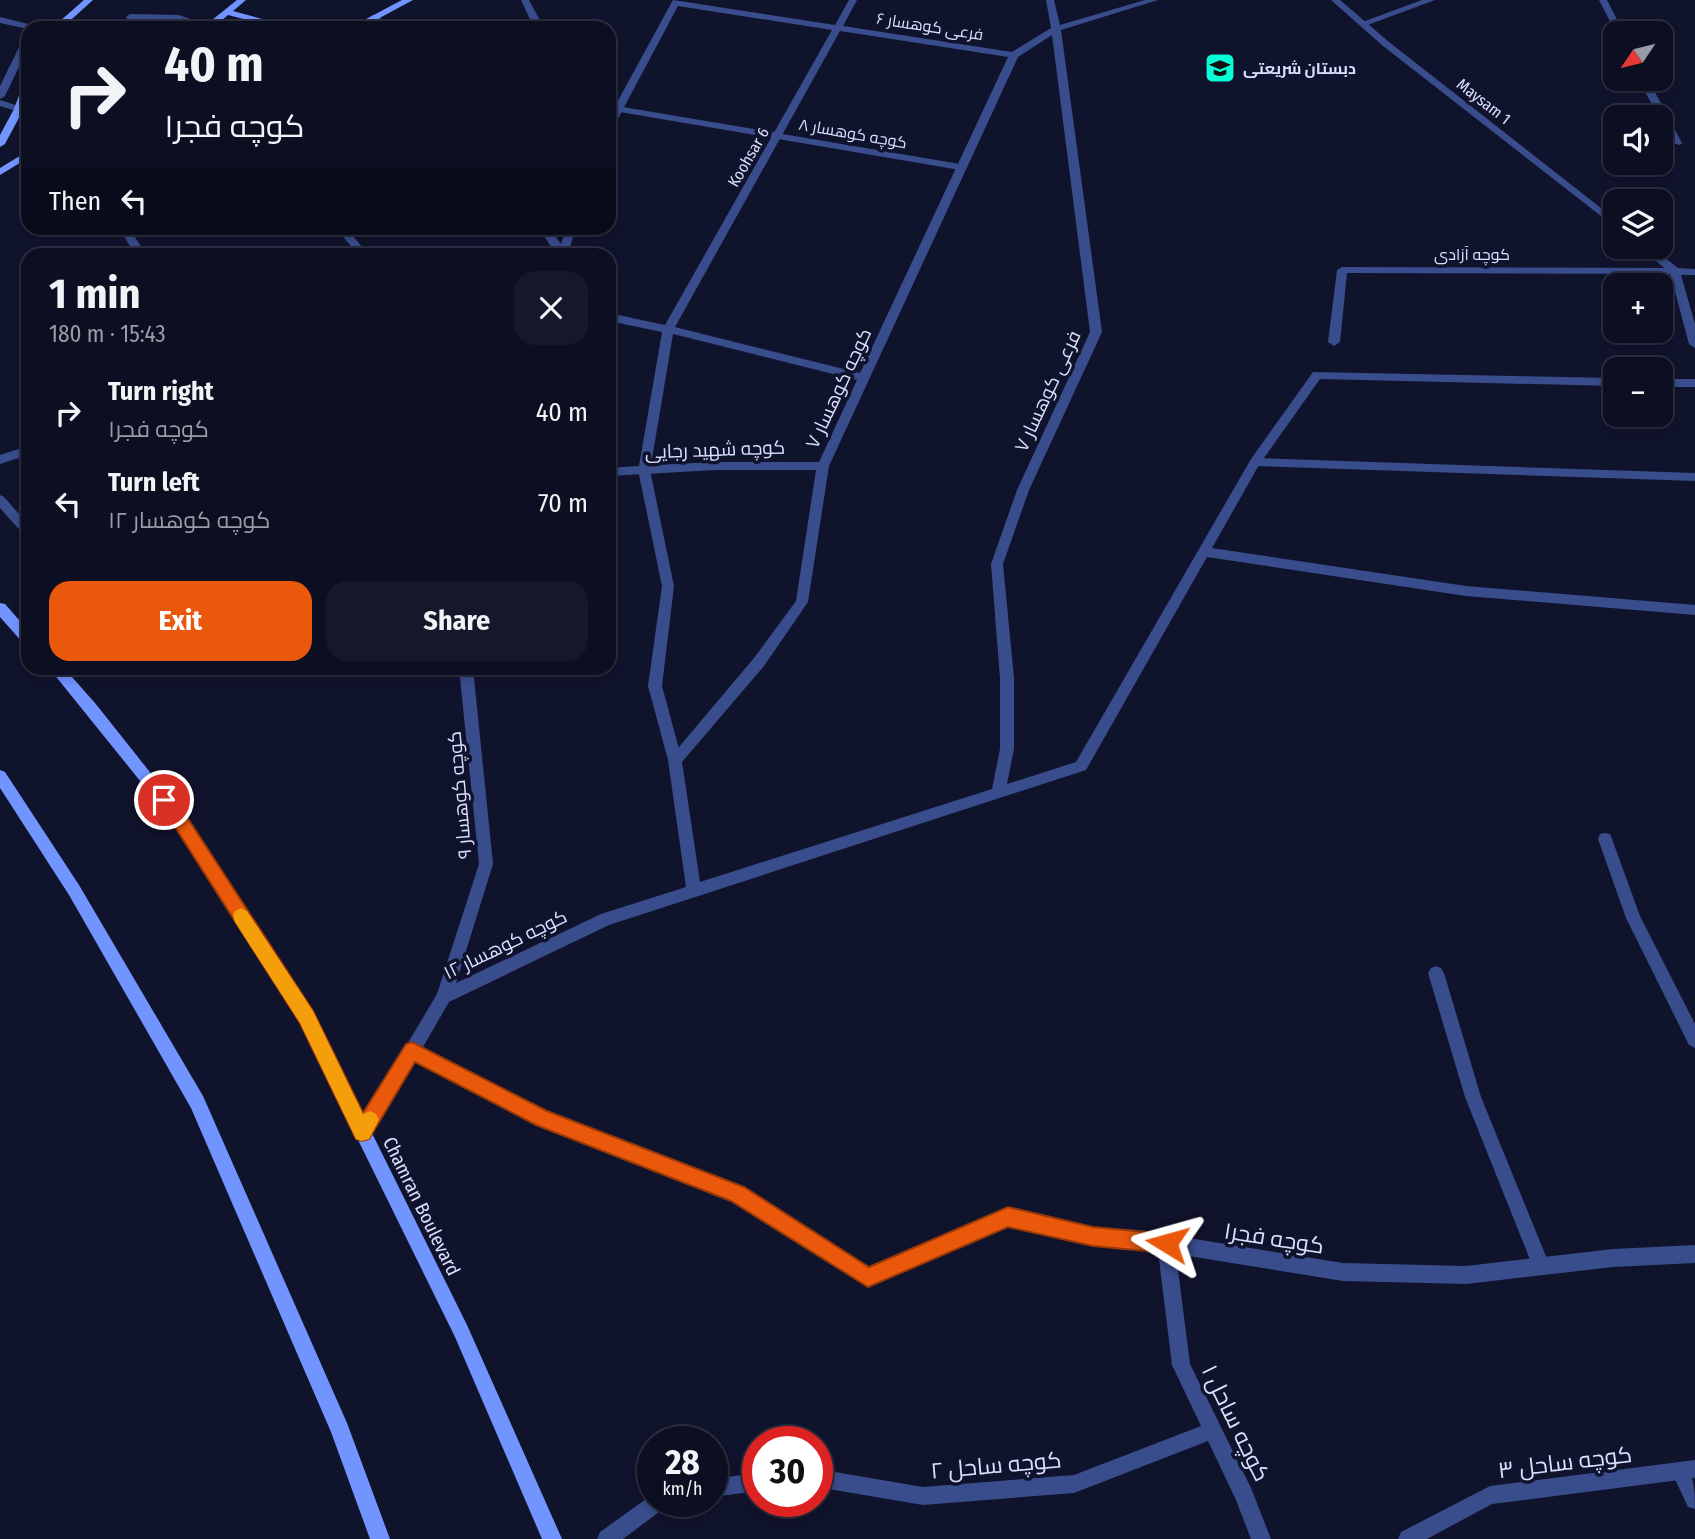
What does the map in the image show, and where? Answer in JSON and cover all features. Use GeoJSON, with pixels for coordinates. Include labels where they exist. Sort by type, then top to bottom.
{"type":"FeatureCollection","features":[{"type":"Feature","properties":{"kind":"main road"},"geometry":{"type":"LineString","coordinates":[[65,21],[89,0]]}},
{"type":"Feature","properties":{"kind":"main road"},"geometry":{"type":"LineString","coordinates":[[217,21],[242,0]]}},
{"type":"Feature","properties":{"kind":"main road"},"geometry":{"type":"LineString","coordinates":[[367,21],[409,0]]}},
{"type":"Feature","properties":{"kind":"main road"},"geometry":{"type":"LineString","coordinates":[[229,13],[262,21]]}},
{"type":"Feature","properties":{"kind":"main road"},"geometry":{"type":"LineString","coordinates":[[0,144],[21,103]]}},
{"type":"Feature","properties":{"kind":"main road"},"geometry":{"type":"LineString","coordinates":[[0,172],[21,158]]}},
{"type":"Feature","properties":{"kind":"main road"},"geometry":{"type":"LineString","coordinates":[[13,163],[21,161]]}},
{"type":"Feature","properties":{"kind":"main road"},"geometry":{"type":"LineString","coordinates":[[0,608],[21,631]]}},
{"type":"Feature","properties":{"kind":"main road","name":"Chamran Boulevard"},"geometry":{"type":"LineString","coordinates":[[61,675],[179,819],[306,1017],[461,1331],[552,1539]]}},
{"type":"Feature","properties":{"kind":"main road"},"geometry":{"type":"LineString","coordinates":[[0,776],[74,890],[197,1102],[340,1430],[380,1539]]}},
{"type":"Feature","properties":{"kind":"street"},"geometry":{"type":"LineString","coordinates":[[526,0],[536,21]]}},
{"type":"Feature","properties":{"kind":"street","name":"Koohsar 6"},"geometry":{"type":"LineString","coordinates":[[668,329],[853,0]]}},
{"type":"Feature","properties":{"kind":"street","name":"فرعی کوهسار ۷"},"geometry":{"type":"LineString","coordinates":[[998,793],[1007,749],[1007,690],[997,564],[1023,490],[1096,332],[1050,0]]}},
{"type":"Feature","properties":{"kind":"street"},"geometry":{"type":"LineString","coordinates":[[1014,55],[1056,29],[1154,0]]}},
{"type":"Feature","properties":{"kind":"street","name":"Maysam 1"},"geometry":{"type":"LineString","coordinates":[[1335,0],[1603,215]]}},
{"type":"Feature","properties":{"kind":"street"},"geometry":{"type":"LineString","coordinates":[[1362,24],[1431,0]]}},
{"type":"Feature","properties":{"kind":"street"},"geometry":{"type":"LineString","coordinates":[[1603,0],[1614,21]]}},
{"type":"Feature","properties":{"kind":"street"},"geometry":{"type":"LineString","coordinates":[[617,109],[676,2]]}},
{"type":"Feature","properties":{"kind":"street","name":"فرعی کوهسار ۶"},"geometry":{"type":"LineString","coordinates":[[676,2],[1014,55]]}},
{"type":"Feature","properties":{"kind":"street"},"geometry":{"type":"LineString","coordinates":[[130,17],[179,18],[187,21]]}},
{"type":"Feature","properties":{"kind":"street"},"geometry":{"type":"LineString","coordinates":[[375,17],[379,21]]}},
{"type":"Feature","properties":{"kind":"street"},"geometry":{"type":"LineString","coordinates":[[0,20],[21,25]]}},
{"type":"Feature","properties":{"kind":"street"},"geometry":{"type":"LineString","coordinates":[[0,96],[21,53]]}},
{"type":"Feature","properties":{"kind":"street","name":"کوچه کوهسار ۷"},"geometry":{"type":"LineString","coordinates":[[674,760],[759,662],[802,602],[823,466],[1014,55]]}},
{"type":"Feature","properties":{"kind":"street"},"geometry":{"type":"LineString","coordinates":[[1649,91],[1677,143]]}},
{"type":"Feature","properties":{"kind":"street"},"geometry":{"type":"LineString","coordinates":[[0,103],[19,108]]}},
{"type":"Feature","properties":{"kind":"street","name":"کوچه کوهسار ۸"},"geometry":{"type":"LineString","coordinates":[[617,109],[960,167]]}},
{"type":"Feature","properties":{"kind":"street"},"geometry":{"type":"LineString","coordinates":[[1660,259],[1675,271],[1695,272]]}},
{"type":"Feature","properties":{"kind":"street","name":"کوچه آزادی"},"geometry":{"type":"LineString","coordinates":[[1334,342],[1342,270],[1675,271]]}},
{"type":"Feature","properties":{"kind":"street"},"geometry":{"type":"LineString","coordinates":[[1675,271],[1695,344]]}},
{"type":"Feature","properties":{"kind":"street"},"geometry":{"type":"LineString","coordinates":[[616,318],[864,378]]}},
{"type":"Feature","properties":{"kind":"street"},"geometry":{"type":"LineString","coordinates":[[668,329],[644,470],[668,586],[655,686],[674,760],[694,892]]}},
{"type":"Feature","properties":{"kind":"street","name":"کوچه کوهسار ۱۲"},"geometry":{"type":"LineString","coordinates":[[362,1132],[444,997],[606,919],[1081,766],[1255,462],[1317,375],[1603,382]]}},
{"type":"Feature","properties":{"kind":"street"},"geometry":{"type":"LineString","coordinates":[[1673,383],[1695,383]]}},
{"type":"Feature","properties":{"kind":"street"},"geometry":{"type":"LineString","coordinates":[[0,460],[21,452]]}},
{"type":"Feature","properties":{"kind":"street"},"geometry":{"type":"LineString","coordinates":[[1255,462],[1695,477]]}},
{"type":"Feature","properties":{"kind":"street","name":"کوچه شهید رجایی"},"geometry":{"type":"LineString","coordinates":[[616,472],[716,466],[823,466]]}},
{"type":"Feature","properties":{"kind":"street"},"geometry":{"type":"LineString","coordinates":[[0,500],[21,524]]}},
{"type":"Feature","properties":{"kind":"street"},"geometry":{"type":"LineString","coordinates":[[1203,552],[1466,591],[1695,610]]}},
{"type":"Feature","properties":{"kind":"street","name":"کوچه کوهسار ۹"},"geometry":{"type":"LineString","coordinates":[[444,997],[486,864],[467,675]]}},
{"type":"Feature","properties":{"kind":"street"},"geometry":{"type":"LineString","coordinates":[[1605,839],[1633,918],[1695,1040]]}},
{"type":"Feature","properties":{"kind":"street"},"geometry":{"type":"LineString","coordinates":[[1436,973],[1473,1097],[1541,1266]]}},
{"type":"Feature","properties":{"kind":"street","name":"کوچه فجر۱"},"geometry":{"type":"LineString","coordinates":[[412,1051],[542,1119],[737,1194],[868,1277],[1008,1217],[1093,1236],[1167,1243],[1343,1272],[1466,1275],[1613,1258],[1695,1254]]}},
{"type":"Feature","properties":{"kind":"street","name":"کوچه ساحل ۱"},"geometry":{"type":"LineString","coordinates":[[1167,1243],[1181,1365],[1244,1495],[1261,1539]]}},
{"type":"Feature","properties":{"kind":"street","name":"کوچه ساحل ۲"},"geometry":{"type":"LineString","coordinates":[[833,1481],[923,1496],[1074,1484],[1213,1430]]}},
{"type":"Feature","properties":{"kind":"street"},"geometry":{"type":"LineString","coordinates":[[1688,1471],[1695,1500]]}},
{"type":"Feature","properties":{"kind":"street","name":"کوچه ساحل ۳"},"geometry":{"type":"LineString","coordinates":[[1408,1539],[1490,1495],[1688,1471]]}},
{"type":"Feature","properties":{"kind":"street"},"geometry":{"type":"LineString","coordinates":[[607,1539],[637,1516]]}},
{"type":"Feature","properties":{"kind":"slow traffic"},"geometry":{"type":"LineString","coordinates":[[241,916],[306,1017],[362,1132],[370,1120]]}},
{"type":"Feature","properties":{"kind":"place","name":"دبستان شریعتی"},"geometry":{"type":"Point","coordinates":[1220,68]}},
{"type":"Feature","properties":{"kind":"route"},"geometry":{"type":"LineString","coordinates":[[164,800],[179,819],[306,1017],[362,1132],[412,1051],[542,1119],[737,1194],[868,1277],[1008,1217],[1093,1236],[1167,1243]]}}]}
